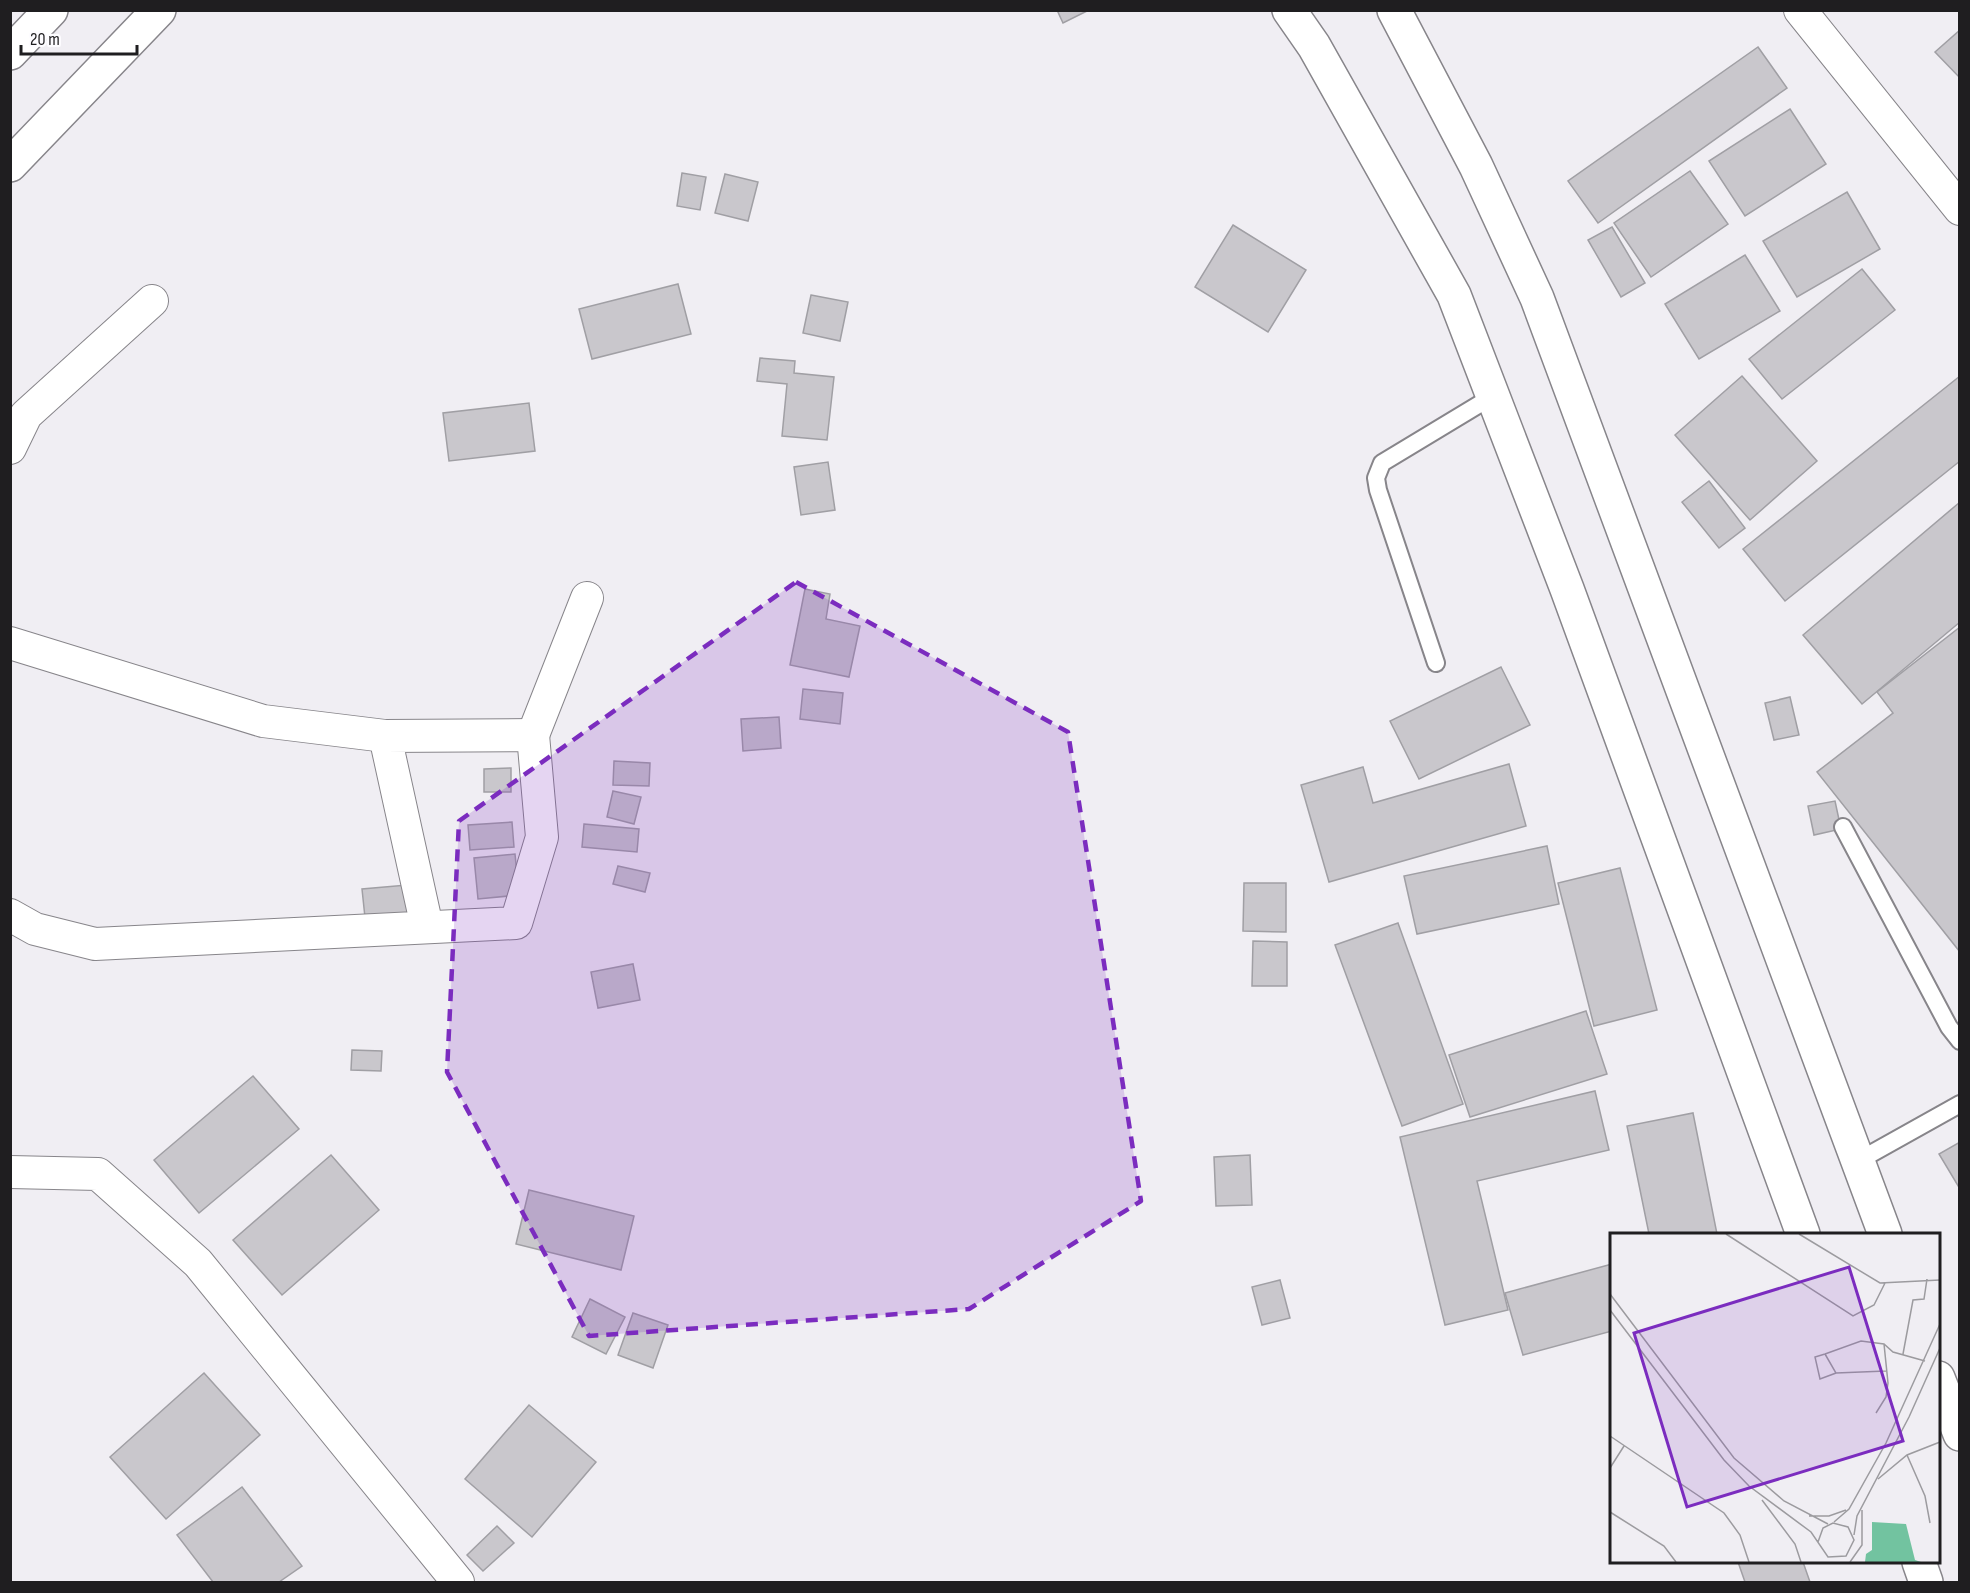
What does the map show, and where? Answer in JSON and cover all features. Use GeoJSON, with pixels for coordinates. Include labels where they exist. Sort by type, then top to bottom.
{"type":"FeatureCollection","features":[{"type":"Feature","properties":{"kind":"main road"},"geometry":{"type":"LineString","coordinates":[[10,53],[51,10]]}},
{"type":"Feature","properties":{"kind":"main road"},"geometry":{"type":"LineString","coordinates":[[10,165],[159,10]]}},
{"type":"Feature","properties":{"kind":"main road"},"geometry":{"type":"LineString","coordinates":[[1289,10],[1314,46],[1454,295],[1567,589],[1803,1233]]}},
{"type":"Feature","properties":{"kind":"main road"},"geometry":{"type":"LineString","coordinates":[[1394,10],[1476,166],[1538,298],[1885,1233]]}},
{"type":"Feature","properties":{"kind":"main road"},"geometry":{"type":"LineString","coordinates":[[1940,1383],[1959,1434]]}},
{"type":"Feature","properties":{"kind":"main road"},"geometry":{"type":"LineString","coordinates":[[1919,1563],[1926,1582]]}},
{"type":"Feature","properties":{"kind":"street"},"geometry":{"type":"LineString","coordinates":[[1800,10],[1959,209]]}},
{"type":"Feature","properties":{"kind":"street"},"geometry":{"type":"LineString","coordinates":[[10,448],[26,415],[152,301]]}},
{"type":"Feature","properties":{"kind":"street"},"geometry":{"type":"LineString","coordinates":[[10,915],[35,929],[95,944],[516,922],[542,837],[533,735],[587,598]]}},
{"type":"Feature","properties":{"kind":"street"},"geometry":{"type":"LineString","coordinates":[[10,643],[263,721],[385,736],[533,735]]}},
{"type":"Feature","properties":{"kind":"street"},"geometry":{"type":"LineString","coordinates":[[385,736],[427,927]]}},
{"type":"Feature","properties":{"kind":"street"},"geometry":{"type":"LineString","coordinates":[[10,1172],[98,1174],[198,1263],[458,1582]]}},
{"type":"Feature","properties":{"kind":"lane"},"geometry":{"type":"LineString","coordinates":[[1436,663],[1376,478],[1382,463],[1493,396]]}},
{"type":"Feature","properties":{"kind":"lane"},"geometry":{"type":"LineString","coordinates":[[1843,827],[1949,1027],[1959,1041]]}},
{"type":"Feature","properties":{"kind":"lane"},"geometry":{"type":"LineString","coordinates":[[1857,1161],[1959,1104]]}},
{"type":"Feature","properties":{"kind":"highlighted area"},"geometry":{"type":"Polygon","coordinates":[[[796,582],[1068,732],[1141,1201],[969,1309],[589,1336],[447,1072],[459,821],[796,582]]]}},
{"type":"Feature","properties":{"kind":"building"},"geometry":{"type":"Polygon","coordinates":[[[1057,10],[1089,10],[1063,23],[1057,10]]]}},
{"type":"Feature","properties":{"kind":"building"},"geometry":{"type":"Polygon","coordinates":[[[1960,30],[1960,78],[1935,52],[1960,30]]]}},
{"type":"Feature","properties":{"kind":"building"},"geometry":{"type":"Polygon","coordinates":[[[1758,47],[1787,88],[1598,223],[1568,181],[1758,47]]]}},
{"type":"Feature","properties":{"kind":"building"},"geometry":{"type":"Polygon","coordinates":[[[1790,109],[1826,164],[1745,216],[1709,161],[1790,109]]]}},
{"type":"Feature","properties":{"kind":"building"},"geometry":{"type":"Polygon","coordinates":[[[1690,171],[1728,224],[1651,277],[1614,223],[1690,171]]]}},
{"type":"Feature","properties":{"kind":"building"},"geometry":{"type":"Polygon","coordinates":[[[682,173],[706,177],[700,210],[677,206],[682,173]]]}},
{"type":"Feature","properties":{"kind":"building"},"geometry":{"type":"Polygon","coordinates":[[[725,174],[758,182],[748,221],[715,213],[725,174]]]}},
{"type":"Feature","properties":{"kind":"building"},"geometry":{"type":"Polygon","coordinates":[[[1847,192],[1880,249],[1797,297],[1763,241],[1847,192]]]}},
{"type":"Feature","properties":{"kind":"building"},"geometry":{"type":"Polygon","coordinates":[[[1233,225],[1306,270],[1268,332],[1195,287],[1233,225]]]}},
{"type":"Feature","properties":{"kind":"building"},"geometry":{"type":"Polygon","coordinates":[[[1612,227],[1645,283],[1621,297],[1588,240],[1612,227]]]}},
{"type":"Feature","properties":{"kind":"building"},"geometry":{"type":"Polygon","coordinates":[[[1745,255],[1780,311],[1699,359],[1665,304],[1745,255]]]}},
{"type":"Feature","properties":{"kind":"building"},"geometry":{"type":"Polygon","coordinates":[[[1862,269],[1895,310],[1782,399],[1749,359],[1862,269]]]}},
{"type":"Feature","properties":{"kind":"building"},"geometry":{"type":"Polygon","coordinates":[[[678,284],[691,334],[592,359],[579,309],[678,284]]]}},
{"type":"Feature","properties":{"kind":"building"},"geometry":{"type":"Polygon","coordinates":[[[811,295],[848,302],[840,341],[803,333],[811,295]]]}},
{"type":"Feature","properties":{"kind":"building"},"geometry":{"type":"Polygon","coordinates":[[[760,358],[795,361],[794,373],[834,377],[827,440],[782,436],[787,384],[757,381],[760,358]]]}},
{"type":"Feature","properties":{"kind":"building"},"geometry":{"type":"Polygon","coordinates":[[[1742,376],[1817,461],[1750,520],[1675,435],[1742,376]]]}},
{"type":"Feature","properties":{"kind":"building"},"geometry":{"type":"Polygon","coordinates":[[[1960,376],[1960,461],[1785,601],[1743,549],[1960,376]]]}},
{"type":"Feature","properties":{"kind":"building"},"geometry":{"type":"Polygon","coordinates":[[[529,403],[535,451],[449,461],[443,413],[529,403]]]}},
{"type":"Feature","properties":{"kind":"building"},"geometry":{"type":"Polygon","coordinates":[[[828,462],[835,510],[801,515],[794,467],[828,462]]]}},
{"type":"Feature","properties":{"kind":"building"},"geometry":{"type":"Polygon","coordinates":[[[1709,481],[1745,528],[1719,548],[1682,502],[1709,481]]]}},
{"type":"Feature","properties":{"kind":"building"},"geometry":{"type":"Polygon","coordinates":[[[1960,502],[1960,622],[1862,704],[1803,635],[1960,502]]]}},
{"type":"Feature","properties":{"kind":"building"},"geometry":{"type":"Polygon","coordinates":[[[805,589],[830,594],[826,619],[860,626],[849,677],[790,665],[805,589]]]}},
{"type":"Feature","properties":{"kind":"building"},"geometry":{"type":"Polygon","coordinates":[[[1960,627],[1960,952],[1817,772],[1893,713],[1877,692],[1960,627]]]}},
{"type":"Feature","properties":{"kind":"building"},"geometry":{"type":"Polygon","coordinates":[[[1501,667],[1530,725],[1419,779],[1390,721],[1501,667]]]}},
{"type":"Feature","properties":{"kind":"building"},"geometry":{"type":"Polygon","coordinates":[[[803,689],[843,693],[840,724],[800,719],[803,689]]]}},
{"type":"Feature","properties":{"kind":"building"},"geometry":{"type":"Polygon","coordinates":[[[1790,697],[1799,735],[1774,740],[1765,703],[1790,697]]]}},
{"type":"Feature","properties":{"kind":"building"},"geometry":{"type":"Polygon","coordinates":[[[779,717],[781,748],[743,751],[741,719],[779,717]]]}},
{"type":"Feature","properties":{"kind":"building"},"geometry":{"type":"Polygon","coordinates":[[[614,761],[650,763],[649,786],[613,785],[614,761]]]}},
{"type":"Feature","properties":{"kind":"building"},"geometry":{"type":"Polygon","coordinates":[[[1509,764],[1526,826],[1329,882],[1301,785],[1363,767],[1373,803],[1509,764]]]}},
{"type":"Feature","properties":{"kind":"building"},"geometry":{"type":"Polygon","coordinates":[[[511,768],[511,792],[484,792],[484,769],[511,768]]]}},
{"type":"Feature","properties":{"kind":"building"},"geometry":{"type":"Polygon","coordinates":[[[613,791],[641,797],[634,824],[607,817],[613,791]]]}},
{"type":"Feature","properties":{"kind":"building"},"geometry":{"type":"Polygon","coordinates":[[[1835,801],[1841,829],[1814,835],[1808,806],[1835,801]]]}},
{"type":"Feature","properties":{"kind":"building"},"geometry":{"type":"Polygon","coordinates":[[[512,822],[514,847],[470,850],[468,825],[512,822]]]}},
{"type":"Feature","properties":{"kind":"building"},"geometry":{"type":"Polygon","coordinates":[[[584,824],[639,829],[637,852],[582,847],[584,824]]]}},
{"type":"Feature","properties":{"kind":"building"},"geometry":{"type":"Polygon","coordinates":[[[1547,846],[1559,904],[1417,934],[1404,876],[1547,846]]]}},
{"type":"Feature","properties":{"kind":"building"},"geometry":{"type":"Polygon","coordinates":[[[515,854],[519,895],[478,899],[474,858],[515,854]]]}},
{"type":"Feature","properties":{"kind":"building"},"geometry":{"type":"Polygon","coordinates":[[[618,866],[650,873],[645,892],[613,884],[618,866]]]}},
{"type":"Feature","properties":{"kind":"building"},"geometry":{"type":"Polygon","coordinates":[[[1620,868],[1657,1010],[1594,1026],[1558,883],[1620,868]]]}},
{"type":"Feature","properties":{"kind":"building"},"geometry":{"type":"Polygon","coordinates":[[[1244,883],[1286,883],[1286,932],[1243,931],[1244,883]]]}},
{"type":"Feature","properties":{"kind":"building"},"geometry":{"type":"Polygon","coordinates":[[[407,885],[412,922],[366,927],[362,889],[407,885]]]}},
{"type":"Feature","properties":{"kind":"building"},"geometry":{"type":"Polygon","coordinates":[[[1398,923],[1463,1104],[1402,1126],[1335,945],[1398,923]]]}},
{"type":"Feature","properties":{"kind":"building"},"geometry":{"type":"Polygon","coordinates":[[[1253,941],[1287,942],[1287,986],[1252,986],[1253,941]]]}},
{"type":"Feature","properties":{"kind":"building"},"geometry":{"type":"Polygon","coordinates":[[[633,964],[640,1000],[598,1008],[591,972],[633,964]]]}},
{"type":"Feature","properties":{"kind":"building"},"geometry":{"type":"Polygon","coordinates":[[[1586,1011],[1607,1074],[1470,1117],[1449,1055],[1586,1011]]]}},
{"type":"Feature","properties":{"kind":"building"},"geometry":{"type":"Polygon","coordinates":[[[352,1050],[382,1051],[381,1071],[351,1070],[352,1050]]]}},
{"type":"Feature","properties":{"kind":"building"},"geometry":{"type":"Polygon","coordinates":[[[253,1076],[299,1129],[199,1213],[154,1160],[253,1076]]]}},
{"type":"Feature","properties":{"kind":"building"},"geometry":{"type":"Polygon","coordinates":[[[1595,1091],[1609,1150],[1477,1181],[1508,1310],[1445,1325],[1400,1137],[1595,1091]]]}},
{"type":"Feature","properties":{"kind":"building"},"geometry":{"type":"Polygon","coordinates":[[[1693,1113],[1717,1233],[1649,1233],[1627,1126],[1693,1113]]]}},
{"type":"Feature","properties":{"kind":"building"},"geometry":{"type":"Polygon","coordinates":[[[1960,1142],[1960,1189],[1939,1154],[1960,1142]]]}},
{"type":"Feature","properties":{"kind":"building"},"geometry":{"type":"Polygon","coordinates":[[[331,1155],[379,1210],[282,1295],[233,1240],[331,1155]]]}},
{"type":"Feature","properties":{"kind":"building"},"geometry":{"type":"Polygon","coordinates":[[[1250,1155],[1252,1205],[1216,1206],[1214,1157],[1250,1155]]]}},
{"type":"Feature","properties":{"kind":"building"},"geometry":{"type":"Polygon","coordinates":[[[529,1190],[634,1216],[621,1270],[516,1244],[529,1190]]]}},
{"type":"Feature","properties":{"kind":"building"},"geometry":{"type":"Polygon","coordinates":[[[1610,1265],[1610,1332],[1523,1355],[1505,1293],[1610,1265]]]}},
{"type":"Feature","properties":{"kind":"building"},"geometry":{"type":"Polygon","coordinates":[[[1280,1280],[1290,1318],[1262,1325],[1252,1287],[1280,1280]]]}},
{"type":"Feature","properties":{"kind":"building"},"geometry":{"type":"Polygon","coordinates":[[[590,1299],[625,1317],[606,1354],[572,1337],[590,1299]]]}},
{"type":"Feature","properties":{"kind":"building"},"geometry":{"type":"Polygon","coordinates":[[[633,1313],[668,1325],[653,1368],[618,1355],[633,1313]]]}},
{"type":"Feature","properties":{"kind":"building"},"geometry":{"type":"Polygon","coordinates":[[[204,1373],[260,1435],[166,1519],[110,1457],[204,1373]]]}},
{"type":"Feature","properties":{"kind":"building"},"geometry":{"type":"Polygon","coordinates":[[[529,1405],[596,1462],[532,1537],[465,1479],[529,1405]]]}},
{"type":"Feature","properties":{"kind":"building"},"geometry":{"type":"Polygon","coordinates":[[[242,1487],[302,1566],[279,1582],[213,1582],[177,1535],[242,1487]]]}},
{"type":"Feature","properties":{"kind":"building"},"geometry":{"type":"Polygon","coordinates":[[[497,1526],[514,1543],[483,1571],[467,1555],[497,1526]]]}},
{"type":"Feature","properties":{"kind":"building"},"geometry":{"type":"Polygon","coordinates":[[[1738,1563],[1803,1563],[1810,1582],[1745,1582],[1738,1563]]]}}]}
